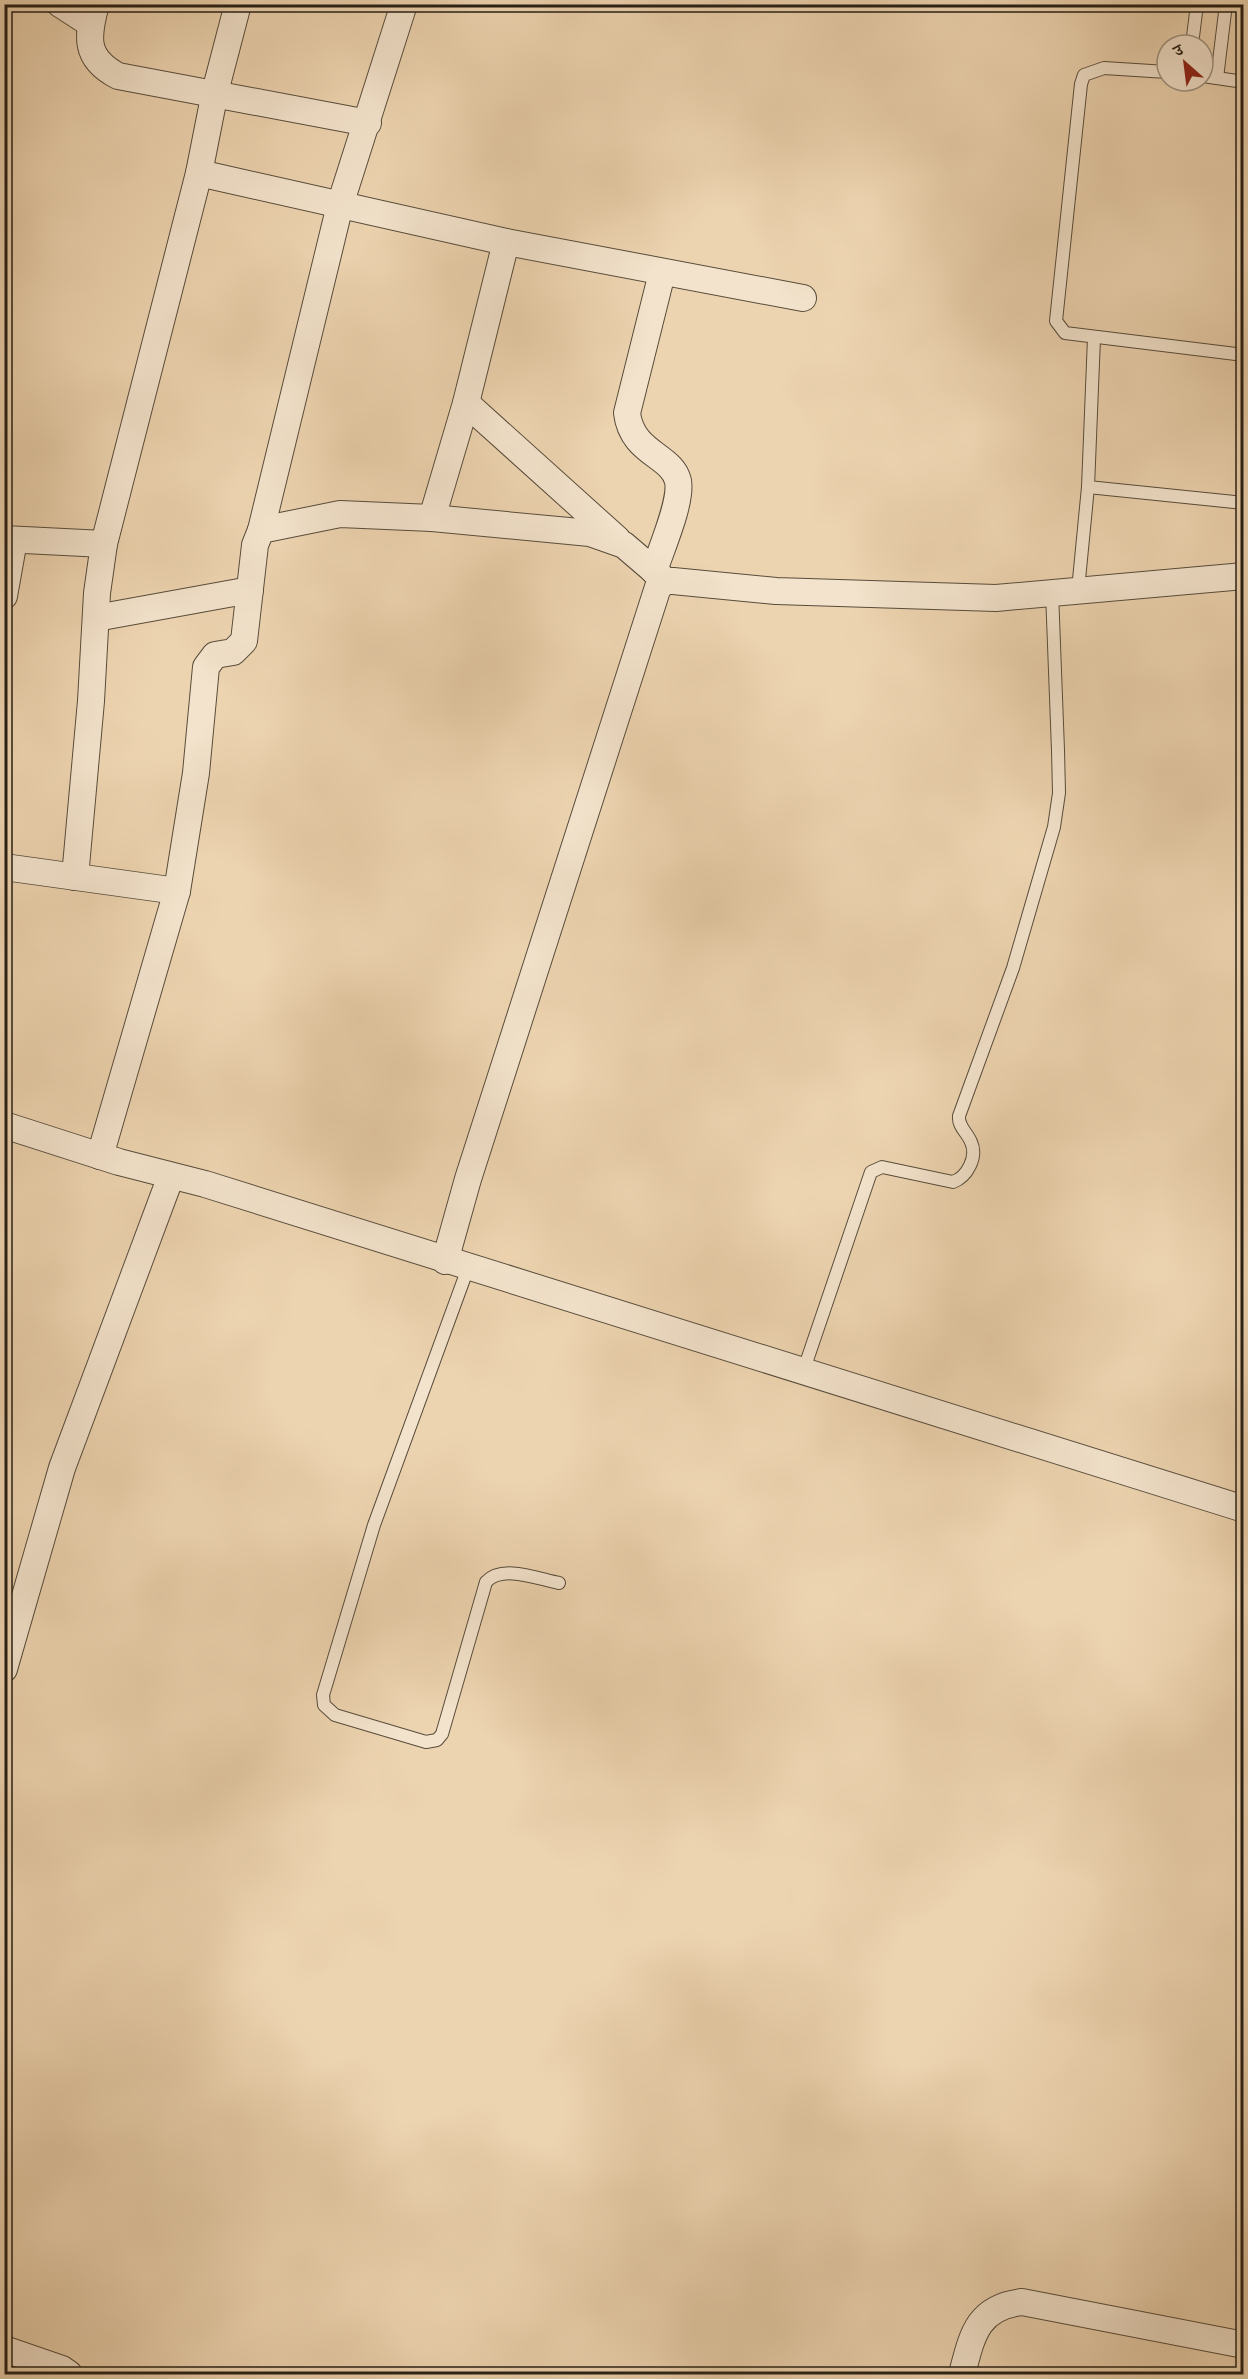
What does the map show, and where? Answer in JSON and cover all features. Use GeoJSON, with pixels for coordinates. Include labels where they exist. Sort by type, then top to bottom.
{"type":"FeatureCollection","features":[{"type":"Feature","properties":{"kind":"street"},"geometry":{"type":"LineString","coordinates":[[60,4],[93,14],[88,33],[91,46],[106,70],[118,76],[215,92],[368,123]]}},
{"type":"Feature","properties":{"kind":"street"},"geometry":{"type":"LineString","coordinates":[[75,877],[104,544],[199,173],[215,92],[238,4]]}},
{"type":"Feature","properties":{"kind":"street"},"geometry":{"type":"LineString","coordinates":[[100,1156],[177,891],[196,773],[206,667],[215,655],[233,652],[240,648],[246,634],[255,545],[261,530],[340,205],[368,123],[404,4]]}},
{"type":"Feature","properties":{"kind":"street"},"geometry":{"type":"LineString","coordinates":[[199,173],[506,242],[803,298]]}},
{"type":"Feature","properties":{"kind":"street"},"geometry":{"type":"LineString","coordinates":[[432,518],[466,403],[506,242]]}},
{"type":"Feature","properties":{"kind":"street"},"geometry":{"type":"LineString","coordinates":[[456,1265],[468,1179],[660,576],[676,499],[678,481],[675,473],[637,441],[632,433],[627,413],[662,273]]}},
{"type":"Feature","properties":{"kind":"street"},"geometry":{"type":"LineString","coordinates":[[466,403],[660,576],[776,591],[996,597],[1244,576]]}},
{"type":"Feature","properties":{"kind":"street"},"geometry":{"type":"LineString","coordinates":[[261,530],[340,514],[432,518],[590,533],[624,545]]}},
{"type":"Feature","properties":{"kind":"street"},"geometry":{"type":"LineString","coordinates":[[4,596],[9,540],[104,544]]}},
{"type":"Feature","properties":{"kind":"street"},"geometry":{"type":"LineString","coordinates":[[96,618],[250,590]]}},
{"type":"Feature","properties":{"kind":"street"},"geometry":{"type":"LineString","coordinates":[[4,867],[177,891]]}},
{"type":"Feature","properties":{"kind":"street"},"geometry":{"type":"LineString","coordinates":[[4,1125],[1244,1509]]}},
{"type":"Feature","properties":{"kind":"street"},"geometry":{"type":"LineString","coordinates":[[4,1669],[62,1468],[171,1176]]}},
{"type":"Feature","properties":{"kind":"street"},"geometry":{"type":"LineString","coordinates":[[962,2374],[978,2324],[990,2311],[1007,2303],[1022,2302],[1244,2345]]}},
{"type":"Feature","properties":{"kind":"street"},"geometry":{"type":"LineString","coordinates":[[4,2349],[69,2374]]}},
{"type":"Feature","properties":{"kind":"lane"},"geometry":{"type":"LineString","coordinates":[[1193,33],[1197,4]]}},
{"type":"Feature","properties":{"kind":"lane"},"geometry":{"type":"LineString","coordinates":[[1226,4],[1216,78],[1244,82]]}},
{"type":"Feature","properties":{"kind":"lane"},"geometry":{"type":"LineString","coordinates":[[1155,71],[1104,68],[1084,75],[1080,84],[1055,312],[1059,328],[1065,333],[1094,338],[1244,355]]}},
{"type":"Feature","properties":{"kind":"lane"},"geometry":{"type":"LineString","coordinates":[[1078,590],[1088,487],[1094,338]]}},
{"type":"Feature","properties":{"kind":"lane"},"geometry":{"type":"LineString","coordinates":[[1088,487],[1244,503]]}},
{"type":"Feature","properties":{"kind":"lane"},"geometry":{"type":"LineString","coordinates":[[803,1372],[867,1176],[882,1167],[952,1182],[961,1179],[967,1173],[972,1145],[962,1128],[959,1116],[1012,968],[1054,827],[1059,793],[1052,592]]}},
{"type":"Feature","properties":{"kind":"lane"},"geometry":{"type":"LineString","coordinates":[[456,1265],[374,1524],[323,1695],[324,1704],[335,1715],[426,1742],[437,1740],[442,1734],[486,1582],[492,1576],[501,1573],[559,1583]]}}]}
